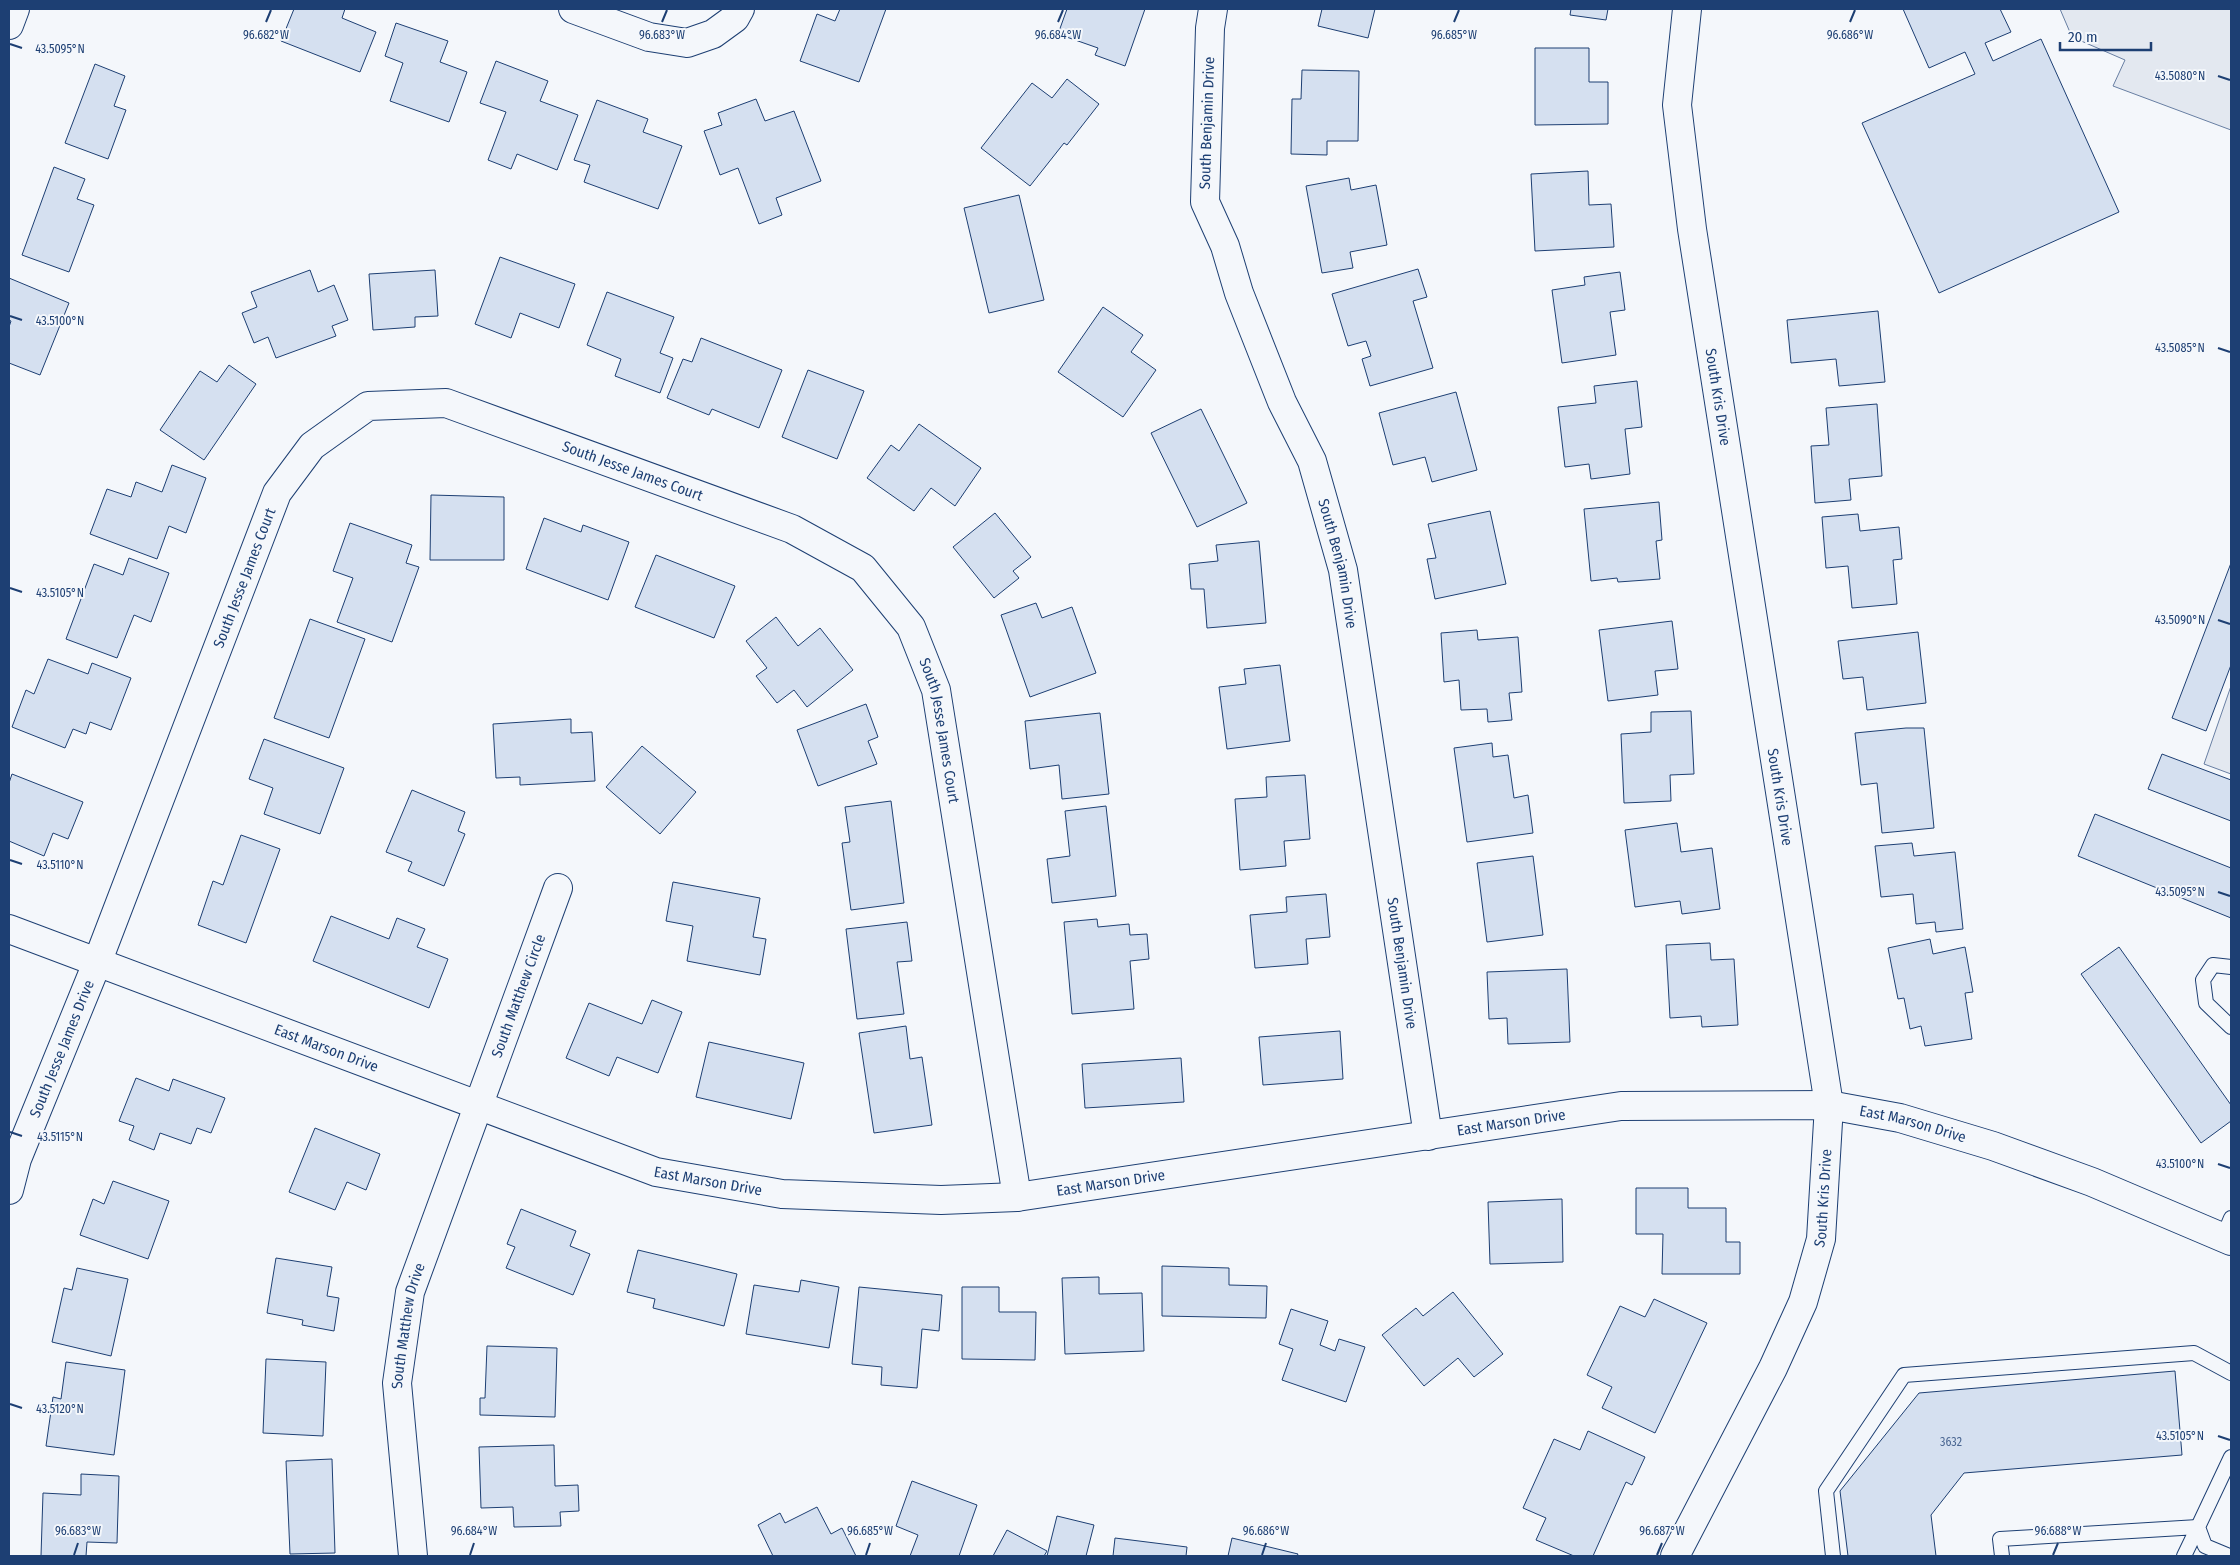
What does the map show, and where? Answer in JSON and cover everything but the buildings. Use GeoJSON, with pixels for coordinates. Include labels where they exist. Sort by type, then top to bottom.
{"type":"FeatureCollection","features":[{"type":"Feature","properties":{"kind":"street"},"geometry":{"type":"LineString","coordinates":[[9,25],[15,9]]}},
{"type":"Feature","properties":{"kind":"street"},"geometry":{"type":"LineString","coordinates":[[573,9],[649,37],[686,43],[713,34],[735,18],[740,9]]}},
{"type":"Feature","properties":{"kind":"street","name":"South Benjamin Drive"},"geometry":{"type":"LineString","coordinates":[[1213,9],[1210,28],[1205,202],[1225,246],[1239,293],[1282,402],[1312,461],[1343,570],[1428,1136]]}},
{"type":"Feature","properties":{"kind":"street","name":"South Kris Drive"},"geometry":{"type":"LineString","coordinates":[[1675,1556],[1773,1368],[1803,1302],[1821,1239],[1829,1105],[1692,229],[1677,105],[1687,9]]}},
{"type":"Feature","properties":{"kind":"street","name":"South Jesse James Court"},"geometry":{"type":"LineString","coordinates":[[97,963],[277,493],[312,446],[368,406],[446,403],[792,529],[863,568],[911,627],[936,690],[1017,1197]]}},
{"type":"Feature","properties":{"kind":"street","name":"South Matthew Circle"},"geometry":{"type":"LineString","coordinates":[[478,1104],[558,888]]}},
{"type":"Feature","properties":{"kind":"street","name":"East Marson Drive"},"geometry":{"type":"LineString","coordinates":[[9,928],[97,963],[656,1172],[782,1194],[941,1200],[1017,1197],[1620,1106],[1829,1105],[1900,1118],[1994,1146],[2229,1232]]}},
{"type":"Feature","properties":{"kind":"street","name":"South Jesse James Drive"},"geometry":{"type":"LineString","coordinates":[[9,1190],[17,1159],[97,963]]}},
{"type":"Feature","properties":{"kind":"street","name":"South Matthew Drive"},"geometry":{"type":"LineString","coordinates":[[413,1556],[397,1383],[410,1292],[478,1104]]}},
{"type":"Feature","properties":{"kind":"lane"},"geometry":{"type":"LineString","coordinates":[[2231,967],[2212,965],[2203,980],[2206,1003],[2231,1027]]}},
{"type":"Feature","properties":{"kind":"lane"},"geometry":{"type":"LineString","coordinates":[[1833,1556],[1826,1491],[1904,1375],[2194,1354],[2231,1373]]}},
{"type":"Feature","properties":{"kind":"lane"},"geometry":{"type":"LineString","coordinates":[[2184,1556],[2231,1456]]}},
{"type":"Feature","properties":{"kind":"lane"},"geometry":{"type":"LineString","coordinates":[[2002,1556],[2000,1539],[2198,1527]]}},
{"type":"Feature","properties":{"kind":"lane"},"geometry":{"type":"LineString","coordinates":[[2198,1527],[2205,1546],[2229,1556]]}},
{"type":"Feature","properties":{"kind":"shaded area"},"geometry":{"type":"Polygon","coordinates":[[[2060,9],[2231,9],[2231,130],[2113,86],[2125,60],[2072,37],[2060,9]]]}},
{"type":"Feature","properties":{"kind":"shaded area"},"geometry":{"type":"Polygon","coordinates":[[[2231,686],[2231,774],[2204,764],[2231,686]]]}}]}
